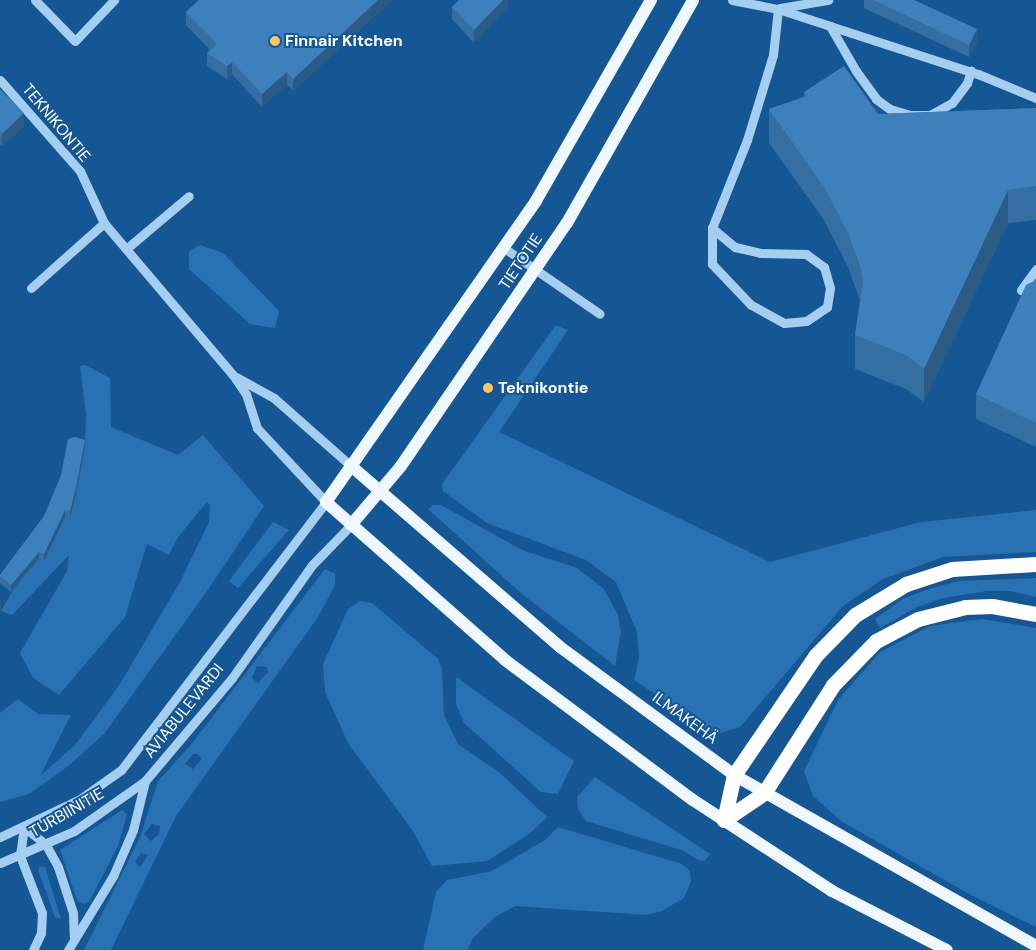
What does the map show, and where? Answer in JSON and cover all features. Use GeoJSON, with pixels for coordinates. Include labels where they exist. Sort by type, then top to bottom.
{"type":"FeatureCollection","features":[{"type":"Feature","properties":{"kind":"highway"},"geometry":{"type":"LineString","coordinates":[[724,820],[734,775],[816,654],[855,615],[906,584],[952,569],[1036,564]]}},
{"type":"Feature","properties":{"kind":"highway"},"geometry":{"type":"LineString","coordinates":[[724,820],[764,793],[834,685],[876,641],[918,619],[965,607],[992,606],[1036,614]]}},
{"type":"Feature","properties":{"kind":"main road","name":"TIETOTIE"},"geometry":{"type":"LineString","coordinates":[[326,502],[350,465],[436,348],[536,201],[651,0]]}},
{"type":"Feature","properties":{"kind":"main road","name":"TIETOTIE"},"geometry":{"type":"LineString","coordinates":[[351,525],[402,466],[567,223],[693,0]]}},
{"type":"Feature","properties":{"kind":"main road","name":"ILMAKEHÄ"},"geometry":{"type":"LineString","coordinates":[[350,465],[560,647],[734,775],[1013,935],[1036,946]]}},
{"type":"Feature","properties":{"kind":"main road"},"geometry":{"type":"LineString","coordinates":[[326,502],[505,660],[724,820],[832,890],[946,950]]}},
{"type":"Feature","properties":{"kind":"street"},"geometry":{"type":"LineString","coordinates":[[35,0],[75,41],[114,0]]}},
{"type":"Feature","properties":{"kind":"street"},"geometry":{"type":"LineString","coordinates":[[732,0],[778,9],[971,71],[1036,98]]}},
{"type":"Feature","properties":{"kind":"street"},"geometry":{"type":"LineString","coordinates":[[778,9],[828,0]]}},
{"type":"Feature","properties":{"kind":"street"},"geometry":{"type":"LineString","coordinates":[[712,228],[735,247],[760,253],[806,254],[824,267],[830,288],[827,306],[806,322],[784,323],[751,305],[712,264],[712,228],[747,140],[773,55],[778,9]]}},
{"type":"Feature","properties":{"kind":"street"},"geometry":{"type":"LineString","coordinates":[[830,26],[856,71],[876,98],[890,109],[910,115],[930,115],[952,103],[967,83],[971,71]]}},
{"type":"Feature","properties":{"kind":"street","name":"TEKNIKONTIE"},"geometry":{"type":"LineString","coordinates":[[0,80],[80,171],[104,223],[233,375],[246,394],[257,428],[326,502]]}},
{"type":"Feature","properties":{"kind":"street"},"geometry":{"type":"LineString","coordinates":[[126,249],[189,196]]}},
{"type":"Feature","properties":{"kind":"street"},"geometry":{"type":"LineString","coordinates":[[30,288],[104,223]]}},
{"type":"Feature","properties":{"kind":"street"},"geometry":{"type":"LineString","coordinates":[[504,248],[600,314]]}},
{"type":"Feature","properties":{"kind":"street"},"geometry":{"type":"LineString","coordinates":[[1021,290],[1036,269]]}},
{"type":"Feature","properties":{"kind":"street","name":"TEKNIKONTIE"},"geometry":{"type":"LineString","coordinates":[[233,375],[274,398],[350,465]]}},
{"type":"Feature","properties":{"kind":"street","name":"AVIABULEVARDI"},"geometry":{"type":"LineString","coordinates":[[74,936],[73,913],[58,867],[46,845],[24,828],[80,800],[121,770],[326,502]]}},
{"type":"Feature","properties":{"kind":"street","name":"AVIABULEVARDI"},"geometry":{"type":"LineString","coordinates":[[68,950],[74,936],[113,876],[133,830],[145,781],[232,678],[312,565],[351,525]]}},
{"type":"Feature","properties":{"kind":"street","name":"TURBIINITIE"},"geometry":{"type":"LineString","coordinates":[[0,863],[46,845],[88,822],[145,781]]}},
{"type":"Feature","properties":{"kind":"street"},"geometry":{"type":"LineString","coordinates":[[24,828],[20,856],[42,913],[40,934],[33,950]]}},
{"type":"Feature","properties":{"kind":"street","name":"TURBIINITIE"},"geometry":{"type":"LineString","coordinates":[[0,837],[24,828]]}},
{"type":"Feature","properties":{"kind":"shaded area"},"geometry":{"type":"Polygon","coordinates":[[[200,245],[223,253],[279,311],[275,328],[250,324],[189,269],[189,252],[200,245]]]}},
{"type":"Feature","properties":{"kind":"shaded area"},"geometry":{"type":"Polygon","coordinates":[[[556,325],[568,330],[499,432],[770,562],[921,522],[1036,510],[1036,552],[943,557],[883,579],[843,606],[740,727],[718,734],[634,680],[639,657],[637,632],[616,582],[586,560],[487,523],[443,491],[442,484],[556,325]]]}},
{"type":"Feature","properties":{"kind":"shaded area"},"geometry":{"type":"Polygon","coordinates":[[[85,365],[110,378],[111,427],[178,455],[203,435],[264,506],[205,594],[104,734],[67,767],[29,794],[0,802],[0,713],[18,699],[38,714],[71,715],[40,776],[76,744],[120,684],[180,582],[209,522],[210,505],[207,502],[178,537],[169,555],[147,544],[125,617],[59,695],[33,678],[20,653],[67,571],[69,555],[12,615],[1,611],[26,567],[29,570],[47,549],[76,490],[85,447],[86,414],[80,366],[85,365]]]}},
{"type":"Feature","properties":{"kind":"shaded area"},"geometry":{"type":"Polygon","coordinates":[[[433,505],[441,505],[522,550],[577,568],[604,589],[618,615],[621,632],[615,666],[522,594],[428,509],[433,505]]]}},
{"type":"Feature","properties":{"kind":"shaded area"},"geometry":{"type":"Polygon","coordinates":[[[273,522],[289,530],[238,588],[229,581],[273,522]]]}},
{"type":"Feature","properties":{"kind":"shaded area"},"geometry":{"type":"Polygon","coordinates":[[[325,569],[335,574],[335,585],[318,617],[176,816],[111,950],[84,950],[140,837],[158,781],[190,746],[325,569]],[[257,666],[252,678],[258,683],[268,672],[267,667],[257,666]],[[193,754],[185,764],[193,769],[202,759],[198,754],[193,754]],[[152,824],[144,834],[151,841],[159,834],[160,826],[152,824]],[[141,853],[135,862],[140,867],[148,855],[141,853]]]}},
{"type":"Feature","properties":{"kind":"shaded area"},"geometry":{"type":"Polygon","coordinates":[[[1036,578],[1036,597],[1010,591],[987,591],[943,598],[917,607],[880,628],[875,619],[904,598],[935,587],[959,581],[1036,578]]]}},
{"type":"Feature","properties":{"kind":"shaded area"},"geometry":{"type":"Polygon","coordinates":[[[360,601],[372,603],[438,659],[442,669],[444,715],[458,744],[500,773],[547,817],[529,834],[487,861],[432,866],[413,831],[348,743],[325,692],[323,664],[348,609],[360,601]]]}},
{"type":"Feature","properties":{"kind":"shaded area"},"geometry":{"type":"Polygon","coordinates":[[[982,619],[1036,628],[1036,927],[969,894],[841,821],[813,796],[804,771],[838,700],[880,652],[930,626],[982,619]]]}},
{"type":"Feature","properties":{"kind":"shaded area"},"geometry":{"type":"Polygon","coordinates":[[[456,677],[574,761],[558,794],[541,792],[464,723],[456,704],[456,677]]]}},
{"type":"Feature","properties":{"kind":"shaded area"},"geometry":{"type":"Polygon","coordinates":[[[595,777],[710,854],[705,861],[698,860],[684,851],[586,821],[578,809],[577,797],[595,777]]]}},
{"type":"Feature","properties":{"kind":"shaded area"},"geometry":{"type":"Polygon","coordinates":[[[122,810],[127,814],[118,846],[89,902],[83,904],[77,900],[60,850],[122,810]]]}},
{"type":"Feature","properties":{"kind":"shaded area"},"geometry":{"type":"Polygon","coordinates":[[[558,827],[682,864],[690,871],[691,881],[684,898],[662,911],[647,915],[515,906],[495,917],[473,938],[467,950],[423,950],[436,892],[447,880],[492,871],[545,840],[558,827]]]}},
{"type":"Feature","properties":{"kind":"shaded area"},"geometry":{"type":"Polygon","coordinates":[[[40,866],[45,867],[61,919],[55,917],[38,870],[40,866]]]}},
{"type":"Feature","properties":{"kind":"building","name":"Finnair Kitchen"},"geometry":{"type":"Polygon","coordinates":[[[199,0],[378,0],[293,79],[287,72],[262,94],[232,62],[227,66],[207,53],[217,44],[186,12],[199,0]]]}},
{"type":"Feature","properties":{"kind":"building"},"geometry":{"type":"Polygon","coordinates":[[[459,0],[503,0],[474,30],[452,7],[459,0]]]}},
{"type":"Feature","properties":{"kind":"building"},"geometry":{"type":"Polygon","coordinates":[[[873,0],[914,0],[977,29],[969,45],[873,0]]]}},
{"type":"Feature","properties":{"kind":"building"},"geometry":{"type":"Polygon","coordinates":[[[844,66],[878,114],[1036,108],[1036,186],[1008,190],[924,369],[906,355],[855,335],[863,284],[861,268],[848,233],[824,187],[769,109],[807,96],[804,92],[844,66]]]}},
{"type":"Feature","properties":{"kind":"building"},"geometry":{"type":"Polygon","coordinates":[[[0,89],[24,113],[2,134],[0,131],[0,89]]]}},
{"type":"Feature","properties":{"kind":"building"},"geometry":{"type":"Polygon","coordinates":[[[1036,280],[1036,423],[976,394],[1026,285],[1036,280]]]}},
{"type":"Feature","properties":{"kind":"building"},"geometry":{"type":"Polygon","coordinates":[[[75,437],[85,440],[70,511],[65,510],[44,554],[39,552],[11,585],[0,575],[44,516],[61,475],[68,439],[75,437]]]}},
{"type":"Feature","properties":{"kind":"place","name":"Finnair Kitchen"},"geometry":{"type":"Point","coordinates":[275,41]}},
{"type":"Feature","properties":{"kind":"place","name":"Teknikontie"},"geometry":{"type":"Point","coordinates":[488,388]}}]}
